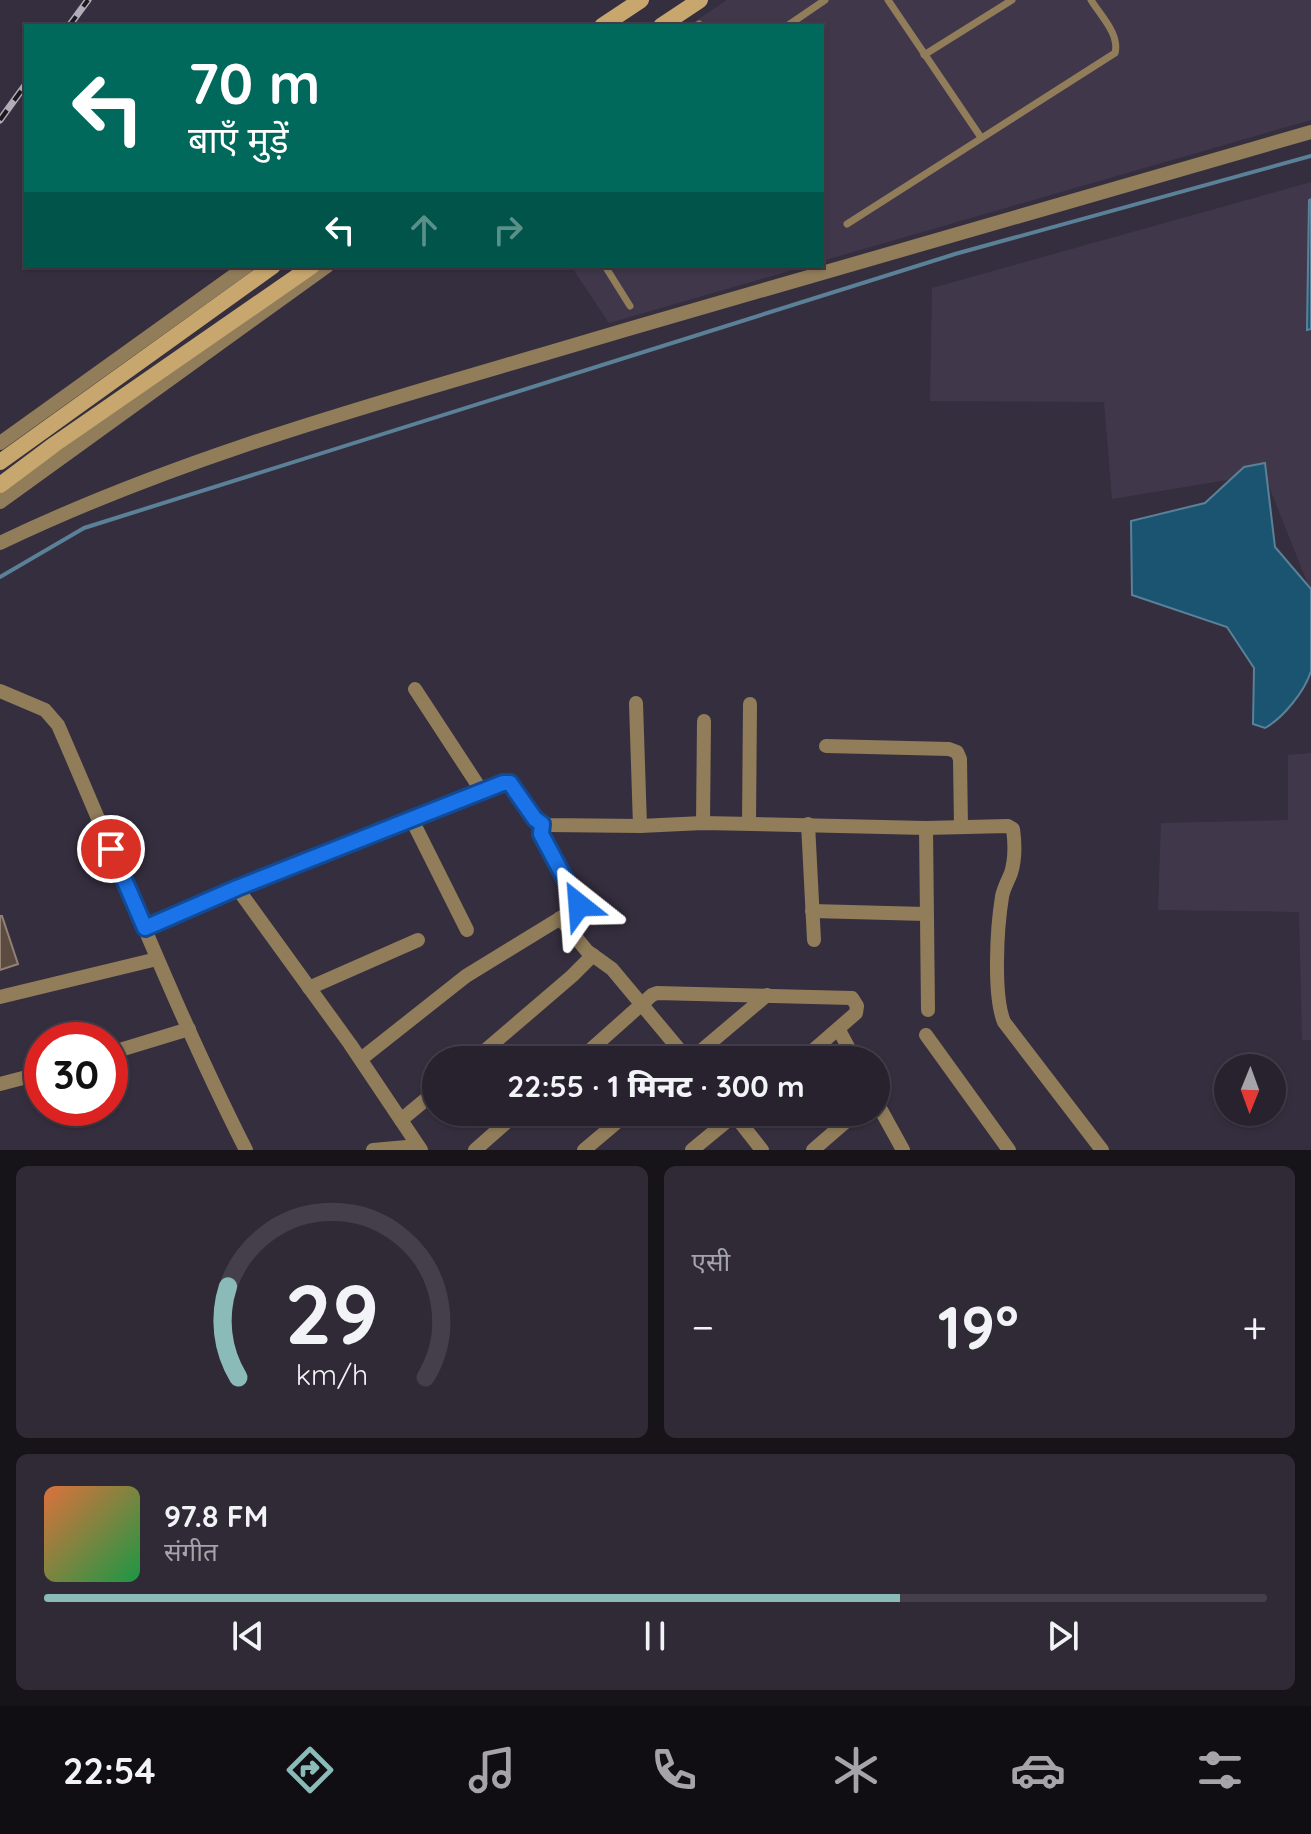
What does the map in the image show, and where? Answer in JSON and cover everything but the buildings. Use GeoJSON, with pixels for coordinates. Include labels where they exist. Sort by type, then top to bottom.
{"type":"FeatureCollection","features":[{"type":"Feature","properties":{"kind":"main road"},"geometry":{"type":"LineString","coordinates":[[605,24],[641,0]]}},
{"type":"Feature","properties":{"kind":"main road"},"geometry":{"type":"LineString","coordinates":[[664,24],[700,0]]}},
{"type":"Feature","properties":{"kind":"main road"},"geometry":{"type":"LineString","coordinates":[[0,462],[270,268]]}},
{"type":"Feature","properties":{"kind":"main road"},"geometry":{"type":"LineString","coordinates":[[0,485],[309,268]]}},
{"type":"Feature","properties":{"kind":"street"},"geometry":{"type":"LineString","coordinates":[[0,543],[141,482],[361,409],[756,291],[1311,132]]}},
{"type":"Feature","properties":{"kind":"street"},"geometry":{"type":"LineString","coordinates":[[0,443],[244,268]]}},
{"type":"Feature","properties":{"kind":"street"},"geometry":{"type":"LineString","coordinates":[[0,502],[324,268]]}},
{"type":"Feature","properties":{"kind":"street"},"geometry":{"type":"LineString","coordinates":[[415,689],[483,793]]}},
{"type":"Feature","properties":{"kind":"street"},"geometry":{"type":"LineString","coordinates":[[0,691],[45,710],[58,725],[157,959],[246,1150]]}},
{"type":"Feature","properties":{"kind":"street"},"geometry":{"type":"LineString","coordinates":[[636,703],[640,826]]}},
{"type":"Feature","properties":{"kind":"street"},"geometry":{"type":"LineString","coordinates":[[749,823],[750,704]]}},
{"type":"Feature","properties":{"kind":"street"},"geometry":{"type":"LineString","coordinates":[[703,823],[704,721]]}},
{"type":"Feature","properties":{"kind":"street"},"geometry":{"type":"LineString","coordinates":[[826,746],[949,749],[957,752],[960,759],[961,827]]}},
{"type":"Feature","properties":{"kind":"street"},"geometry":{"type":"LineString","coordinates":[[145,928],[237,888],[503,783],[513,784],[535,819],[542,824],[1008,826],[1013,829],[1013,865],[1002,897],[997,992],[1000,1013],[1102,1150]]}},
{"type":"Feature","properties":{"kind":"street"},"geometry":{"type":"LineString","coordinates":[[412,820],[467,930]]}},
{"type":"Feature","properties":{"kind":"street"},"geometry":{"type":"LineString","coordinates":[[361,1059],[466,976],[577,908],[579,902],[541,834],[542,824]]}},
{"type":"Feature","properties":{"kind":"street"},"geometry":{"type":"LineString","coordinates":[[808,824],[814,940]]}},
{"type":"Feature","properties":{"kind":"street"},"geometry":{"type":"LineString","coordinates":[[926,828],[928,1010]]}},
{"type":"Feature","properties":{"kind":"street"},"geometry":{"type":"LineString","coordinates":[[237,888],[361,1059],[420,1148]]}},
{"type":"Feature","properties":{"kind":"street"},"geometry":{"type":"LineString","coordinates":[[812,911],[926,914]]}},
{"type":"Feature","properties":{"kind":"street"},"geometry":{"type":"LineString","coordinates":[[560,918],[593,955],[612,969],[677,1046]]}},
{"type":"Feature","properties":{"kind":"street"},"geometry":{"type":"LineString","coordinates":[[309,988],[418,940]]}},
{"type":"Feature","properties":{"kind":"street"},"geometry":{"type":"LineString","coordinates":[[490,1046],[593,955]]}},
{"type":"Feature","properties":{"kind":"street"},"geometry":{"type":"LineString","coordinates":[[0,997],[157,959]]}},
{"type":"Feature","properties":{"kind":"street"},"geometry":{"type":"LineString","coordinates":[[595,1046],[657,993],[852,998],[857,1006],[856,1013],[819,1046]]}},
{"type":"Feature","properties":{"kind":"street"},"geometry":{"type":"LineString","coordinates":[[706,1046],[767,995]]}},
{"type":"Feature","properties":{"kind":"street"},"geometry":{"type":"LineString","coordinates":[[128,1048],[189,1029]]}},
{"type":"Feature","properties":{"kind":"street"},"geometry":{"type":"LineString","coordinates":[[839,1030],[848,1046]]}},
{"type":"Feature","properties":{"kind":"street"},"geometry":{"type":"LineString","coordinates":[[926,1035],[1009,1150]]}},
{"type":"Feature","properties":{"kind":"street"},"geometry":{"type":"LineString","coordinates":[[0,1084],[24,1078]]}},
{"type":"Feature","properties":{"kind":"street"},"geometry":{"type":"LineString","coordinates":[[401,1120],[422,1103]]}},
{"type":"Feature","properties":{"kind":"street"},"geometry":{"type":"LineString","coordinates":[[475,1150],[502,1126]]}},
{"type":"Feature","properties":{"kind":"street"},"geometry":{"type":"LineString","coordinates":[[584,1150],[612,1126]]}},
{"type":"Feature","properties":{"kind":"street"},"geometry":{"type":"LineString","coordinates":[[692,1150],[719,1126]]}},
{"type":"Feature","properties":{"kind":"street"},"geometry":{"type":"LineString","coordinates":[[744,1126],[762,1150]]}},
{"type":"Feature","properties":{"kind":"street"},"geometry":{"type":"LineString","coordinates":[[813,1150],[841,1126]]}},
{"type":"Feature","properties":{"kind":"street"},"geometry":{"type":"LineString","coordinates":[[890,1126],[903,1150]]}},
{"type":"Feature","properties":{"kind":"street"},"geometry":{"type":"LineString","coordinates":[[373,1150],[420,1148]]}},
{"type":"Feature","properties":{"kind":"lane"},"geometry":{"type":"LineString","coordinates":[[790,24],[825,0]]}},
{"type":"Feature","properties":{"kind":"lane"},"geometry":{"type":"LineString","coordinates":[[888,0],[980,136]]}},
{"type":"Feature","properties":{"kind":"lane"},"geometry":{"type":"LineString","coordinates":[[924,55],[1012,0]]}},
{"type":"Feature","properties":{"kind":"lane"},"geometry":{"type":"LineString","coordinates":[[847,224],[980,136],[1115,53],[1117,44],[1114,35],[1091,0]]}},
{"type":"Feature","properties":{"kind":"lane"},"geometry":{"type":"LineString","coordinates":[[606,268],[630,306]]}},
{"type":"Feature","properties":{"kind":"shaded area"},"geometry":{"type":"Polygon","coordinates":[[[727,0],[1311,0],[1311,120],[824,260],[824,24],[691,24],[727,0]]]}},
{"type":"Feature","properties":{"kind":"shaded area"},"geometry":{"type":"Polygon","coordinates":[[[1311,182],[1311,592],[1264,474],[1112,499],[1104,402],[930,401],[932,288],[1311,182]]]}},
{"type":"Feature","properties":{"kind":"shaded area"},"geometry":{"type":"Polygon","coordinates":[[[572,268],[799,268],[609,323],[572,268]]]}},
{"type":"Feature","properties":{"kind":"shaded area"},"geometry":{"type":"Polygon","coordinates":[[[1311,753],[1311,1040],[1302,1040],[1299,912],[1158,910],[1161,823],[1288,820],[1288,755],[1311,753]]]}},
{"type":"Feature","properties":{"kind":"water"},"geometry":{"type":"Polygon","coordinates":[[[1309,200],[1311,329],[1307,330],[1309,200]]]}},
{"type":"Feature","properties":{"kind":"water"},"geometry":{"type":"Polygon","coordinates":[[[1265,463],[1275,547],[1311,589],[1311,671],[1292,703],[1265,728],[1253,724],[1254,668],[1227,627],[1132,595],[1131,521],[1205,503],[1244,467],[1265,463]]]}},
{"type":"Feature","properties":{"kind":"waterway"},"geometry":{"type":"LineString","coordinates":[[0,577],[84,528],[955,254],[1311,156]]}},
{"type":"Feature","properties":{"kind":"railway"},"geometry":{"type":"LineString","coordinates":[[70,24],[88,0]]}},
{"type":"Feature","properties":{"kind":"railway"},"geometry":{"type":"LineString","coordinates":[[0,120],[24,87]]}},
{"type":"Feature","properties":{"kind":"route"},"geometry":{"type":"LineString","coordinates":[[111,849],[145,928],[237,888],[503,783],[510,783],[535,819],[542,824],[541,834],[579,905]]}}]}
